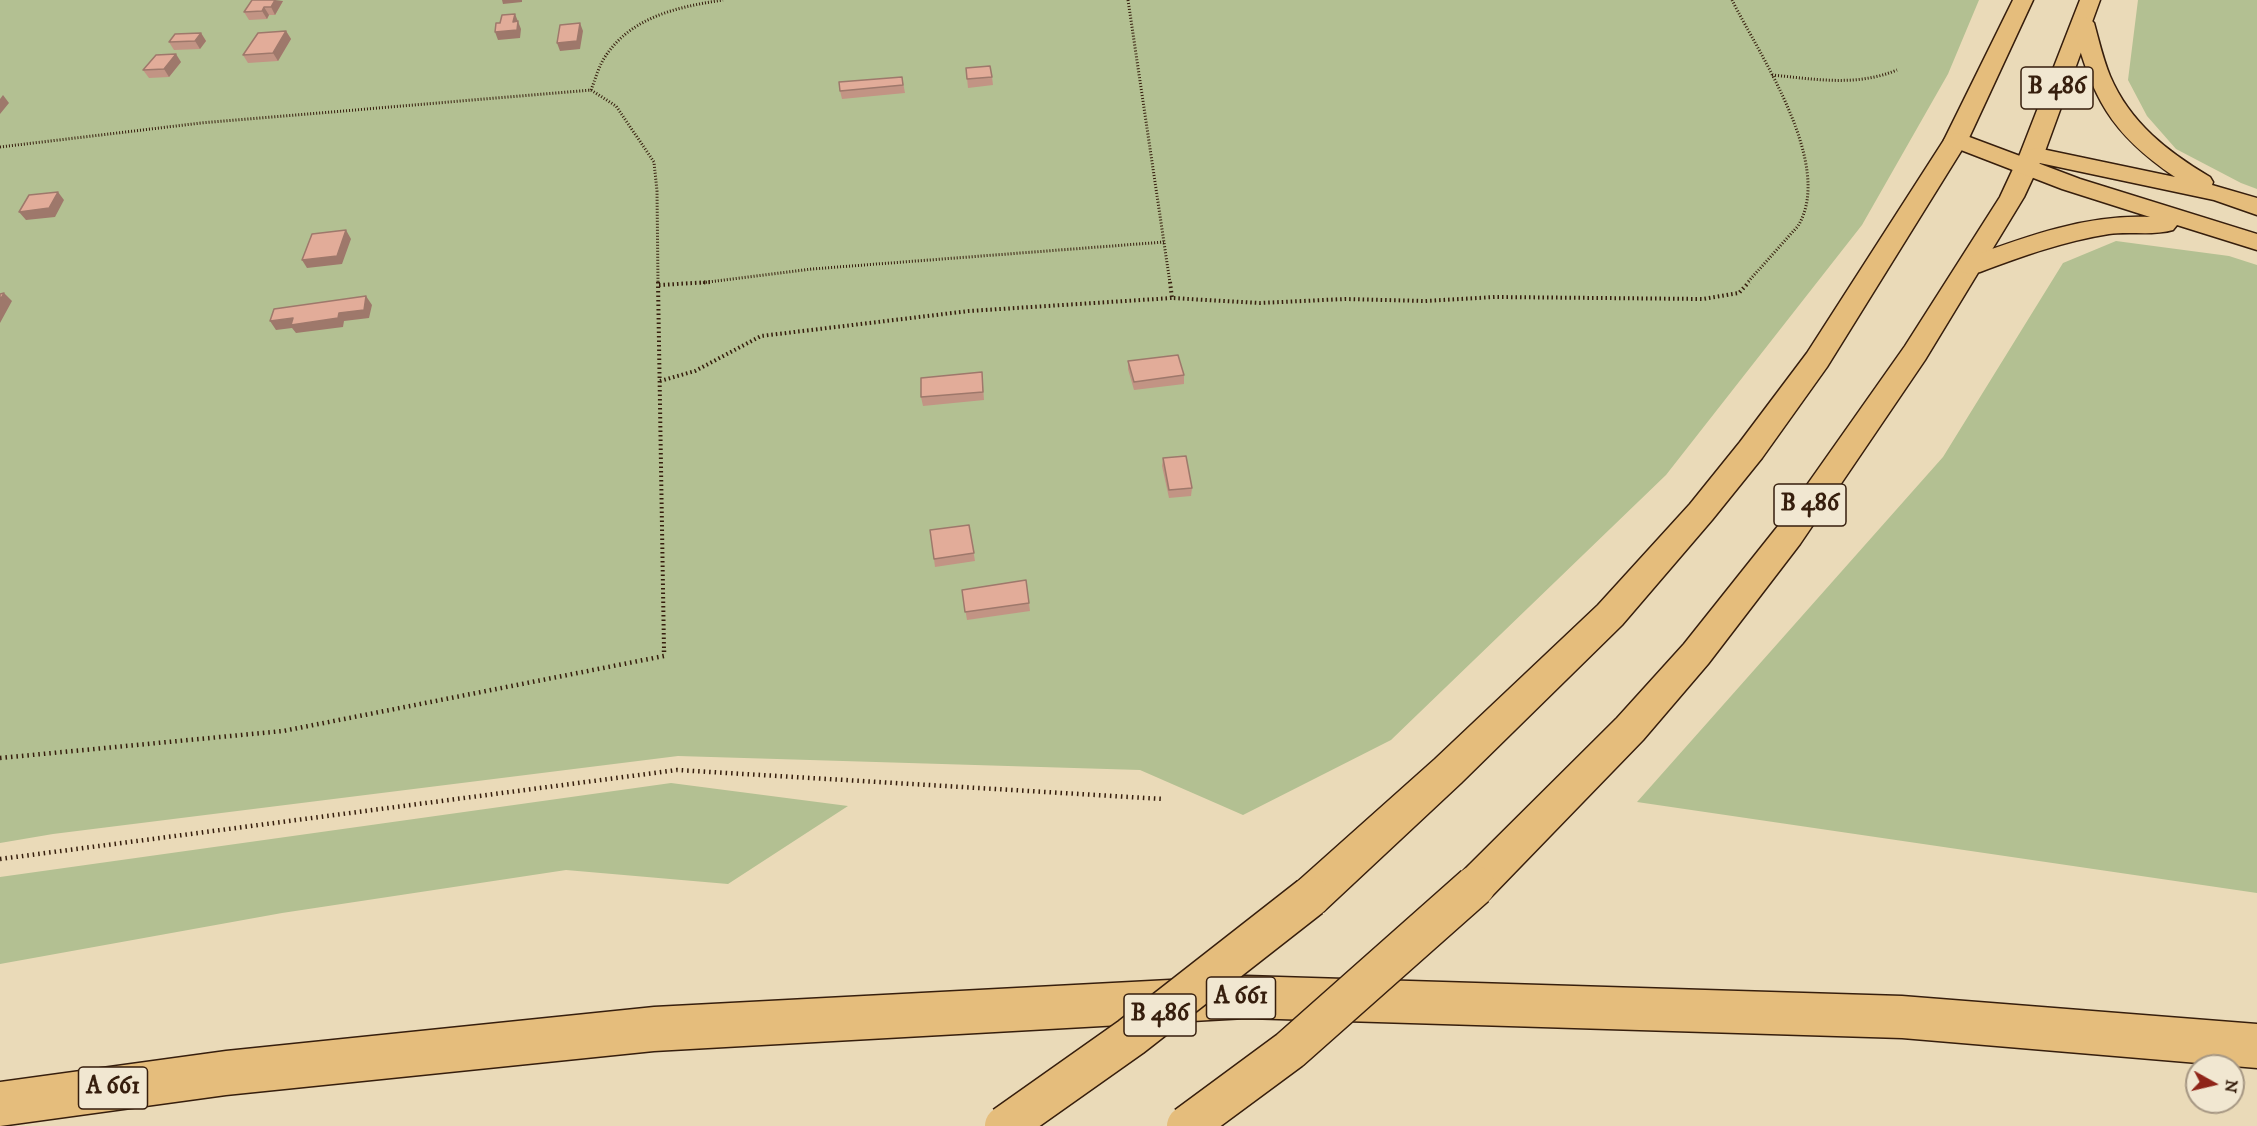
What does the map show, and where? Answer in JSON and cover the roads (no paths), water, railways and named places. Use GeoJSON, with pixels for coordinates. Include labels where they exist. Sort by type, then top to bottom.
{"type":"FeatureCollection","features":[{"type":"Feature","properties":{"kind":"main road","name":"B 486"},"geometry":{"type":"LineString","coordinates":[[1005,1126],[1131,1037],[1310,897],[1501,721],[1610,615],[1701,512],[1751,450],[1817,360],[1956,140],[2023,0]]}},
{"type":"Feature","properties":{"kind":"main road","name":"B 486"},"geometry":{"type":"LineString","coordinates":[[1187,1126],[1290,1050],[1466,893],[1630,729],[1696,654],[1789,535],[1915,352],[1971,266],[2012,197],[2090,0]]}},
{"type":"Feature","properties":{"kind":"main road"},"geometry":{"type":"LineString","coordinates":[[2083,22],[2098,75],[2119,116],[2153,149],[2221,194]]}},
{"type":"Feature","properties":{"kind":"main road"},"geometry":{"type":"LineString","coordinates":[[1956,140],[2028,160],[2221,194],[2257,207]]}},
{"type":"Feature","properties":{"kind":"main road"},"geometry":{"type":"LineString","coordinates":[[2028,160],[2134,205],[2257,242]]}},
{"type":"Feature","properties":{"kind":"main road"},"geometry":{"type":"LineString","coordinates":[[1971,266],[2088,229],[2137,224],[2214,230]]}},
{"type":"Feature","properties":{"kind":"main road","name":"A 661"},"geometry":{"type":"LineString","coordinates":[[0,1104],[226,1073],[654,1029],[1246,998],[1902,1017],[2257,1046]]}}]}
